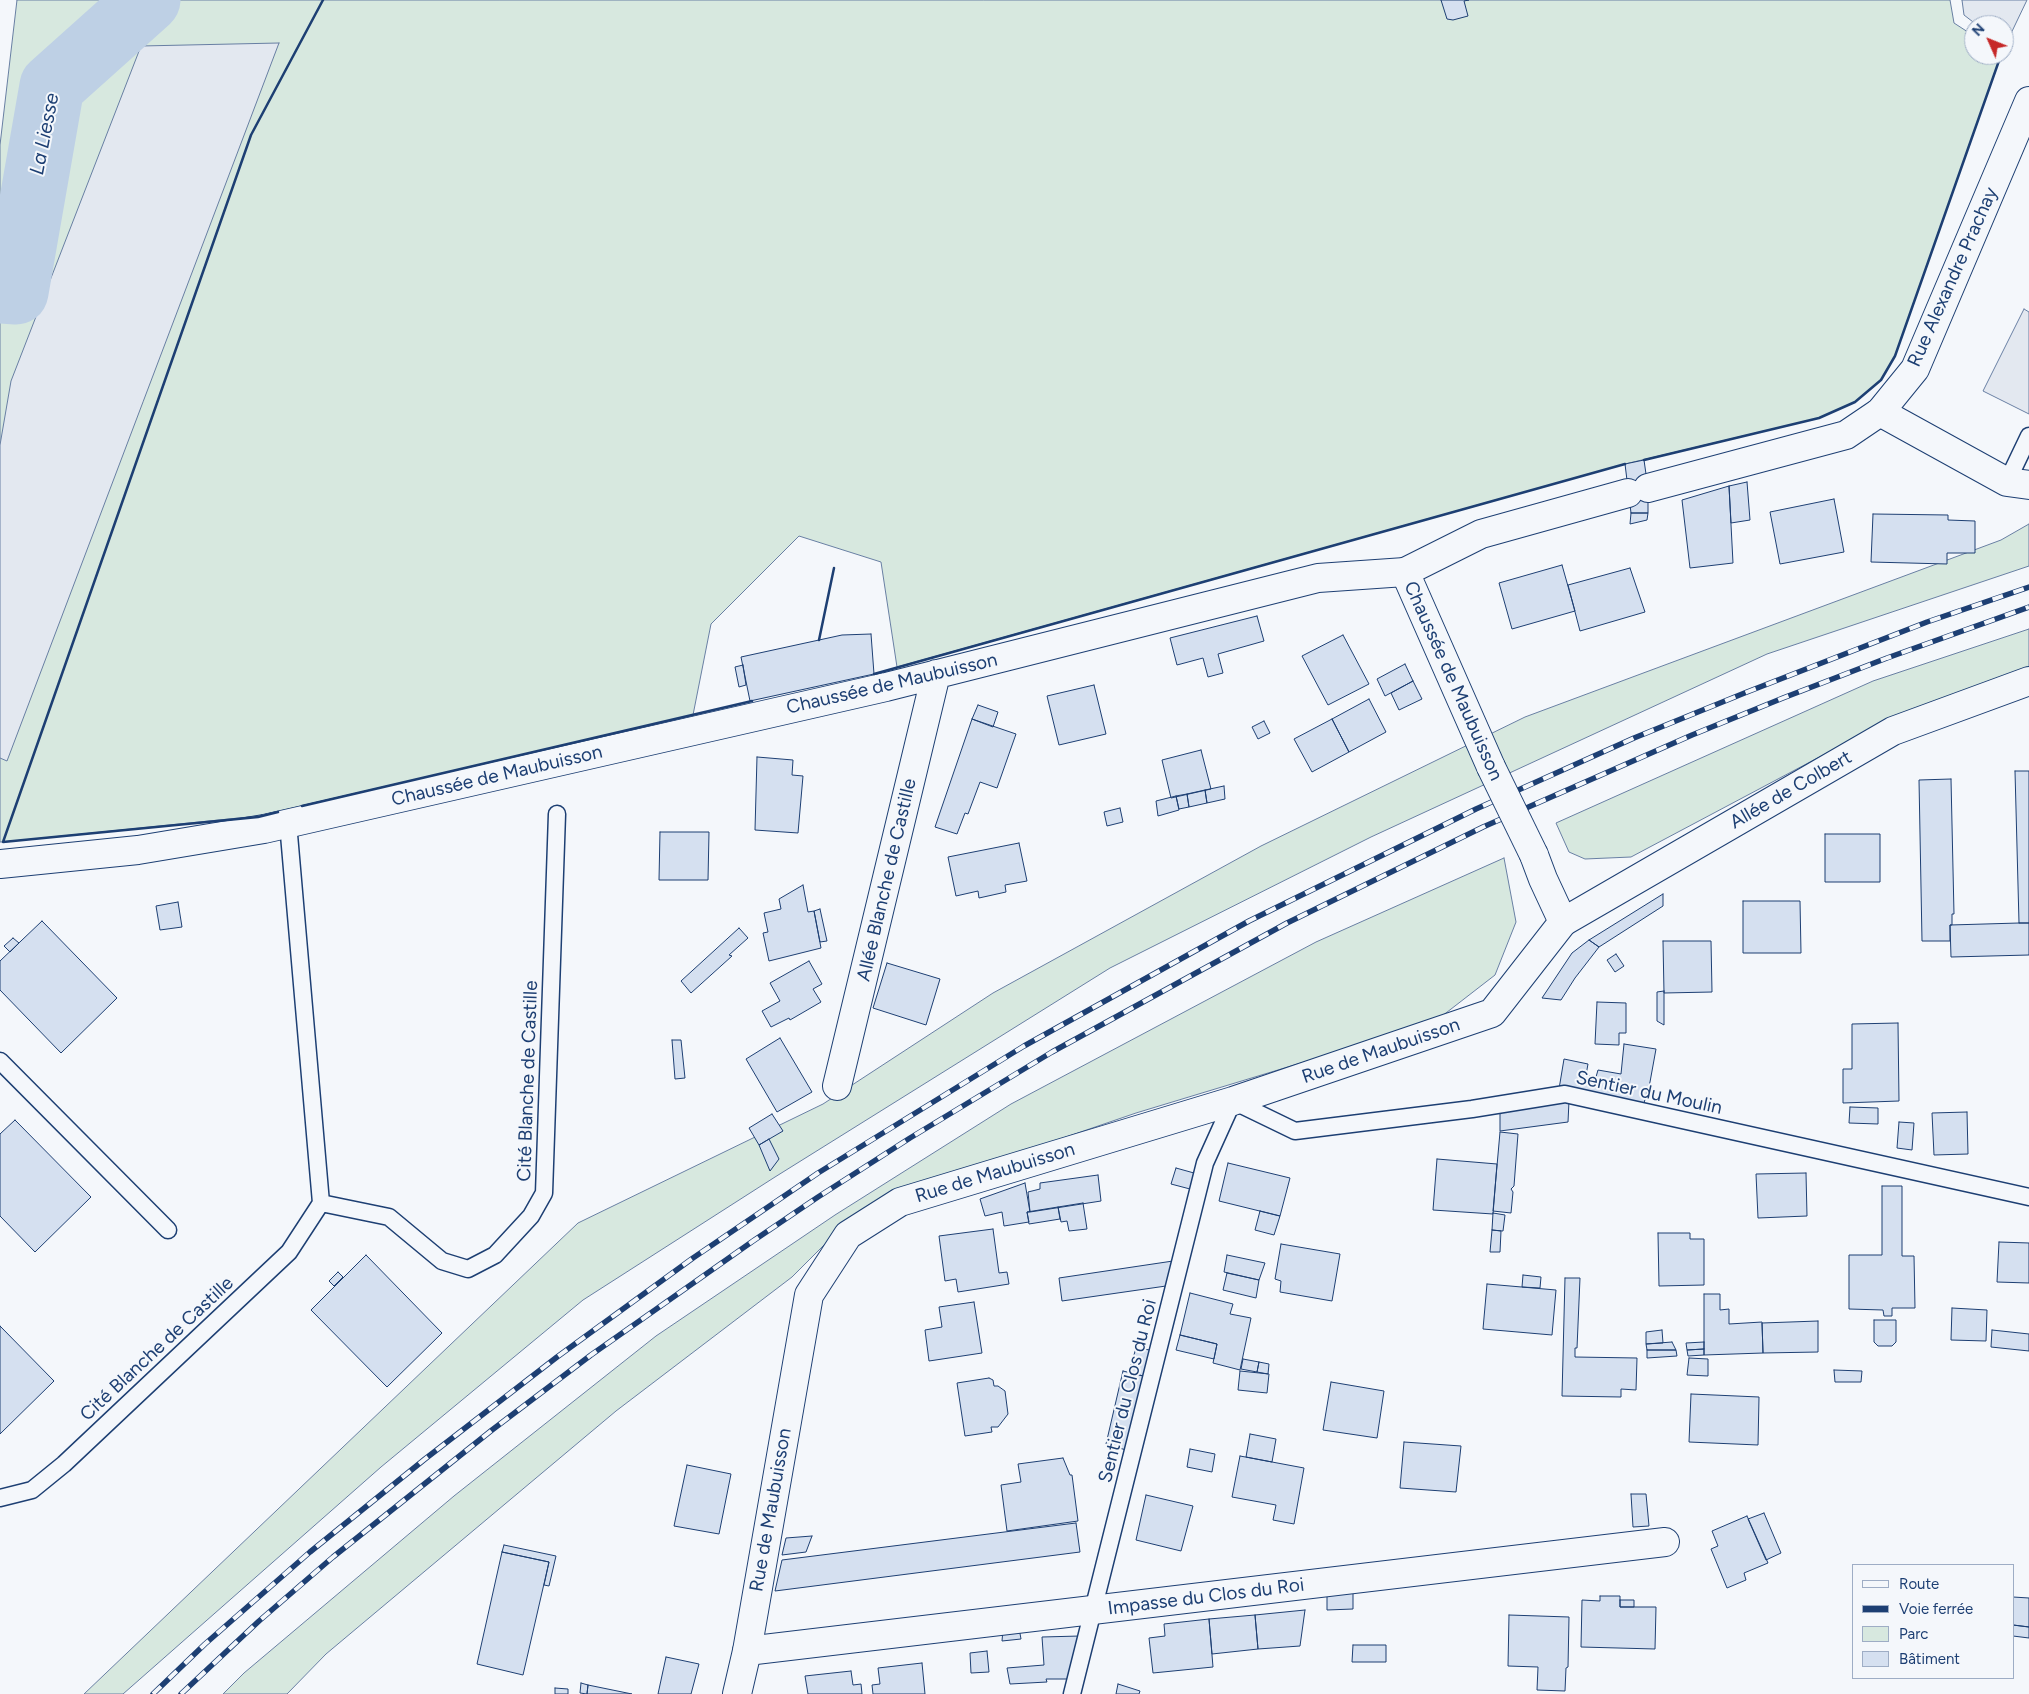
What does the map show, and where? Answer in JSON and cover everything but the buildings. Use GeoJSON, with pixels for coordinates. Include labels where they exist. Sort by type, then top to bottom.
{"type":"FeatureCollection","features":[{"type":"Feature","properties":{"kind":"street","name":"Rue Alexandre Prachay"},"geometry":{"type":"LineString","coordinates":[[1405,572],[1481,534],[1846,434],[1880,412],[1915,369],[2029,101]]}},
{"type":"Feature","properties":{"kind":"street"},"geometry":{"type":"LineString","coordinates":[[1880,412],[2018,484]]}},
{"type":"Feature","properties":{"kind":"street","name":"Chaussée de Maubuisson"},"geometry":{"type":"LineString","coordinates":[[0,864],[138,850],[264,829],[936,674],[1318,578],[1405,572],[1491,767],[1534,855],[1563,922]]}},
{"type":"Feature","properties":{"kind":"street","name":"Allée Blanche de Castille"},"geometry":{"type":"LineString","coordinates":[[837,1086],[936,674]]}},
{"type":"Feature","properties":{"kind":"street","name":"Allée de Colbert"},"geometry":{"type":"LineString","coordinates":[[1563,922],[1893,731],[2029,680]]}},
{"type":"Feature","properties":{"kind":"street","name":"Rue de Maubuisson"},"geometry":{"type":"LineString","coordinates":[[736,1694],[746,1651],[809,1295],[848,1235],[900,1202],[1233,1101],[1492,1013],[1563,922]]}},
{"type":"Feature","properties":{"kind":"street","name":"Impasse du Clos du Roi"},"geometry":{"type":"LineString","coordinates":[[746,1651],[1665,1542]]}},
{"type":"Feature","properties":{"kind":"lane"},"geometry":{"type":"LineString","coordinates":[[2018,484],[2029,436]]}},
{"type":"Feature","properties":{"kind":"lane","name":"Cité Blanche de Castille"},"geometry":{"type":"LineString","coordinates":[[0,1498],[32,1490],[64,1464],[288,1252],[321,1203],[389,1217],[442,1261],[468,1269],[496,1255],[531,1216],[544,1193],[557,814]]}},
{"type":"Feature","properties":{"kind":"lane"},"geometry":{"type":"LineString","coordinates":[[288,824],[321,1203]]}},
{"type":"Feature","properties":{"kind":"lane"},"geometry":{"type":"LineString","coordinates":[[0,1061],[168,1230]]}},
{"type":"Feature","properties":{"kind":"lane","name":"Sentier du Moulin"},"geometry":{"type":"LineString","coordinates":[[1233,1101],[1295,1130],[1472,1109],[1565,1094],[2029,1197]]}},
{"type":"Feature","properties":{"kind":"lane","name":"Sentier du Clos du Roi"},"geometry":{"type":"LineString","coordinates":[[1072,1694],[1205,1163],[1233,1101]]}},
{"type":"Feature","properties":{"kind":"green space"},"geometry":{"type":"Polygon","coordinates":[[[17,0],[1950,0],[1954,23],[1964,30],[1964,65],[1997,65],[1895,356],[1881,380],[1855,402],[1819,418],[1625,464],[897,667],[881,562],[799,536],[711,624],[693,715],[258,816],[0,842],[0,145],[17,0]]]}},
{"type":"Feature","properties":{"kind":"green space"},"geometry":{"type":"Polygon","coordinates":[[[2029,524],[2029,566],[1767,654],[1371,837],[1110,968],[775,1177],[583,1300],[381,1467],[123,1694],[84,1694],[578,1223],[823,1104],[993,993],[1261,846],[1525,717],[2001,540],[2029,524]]]}},
{"type":"Feature","properties":{"kind":"green space"},"geometry":{"type":"Polygon","coordinates":[[[2029,629],[2029,673],[1859,736],[1631,857],[1585,859],[1569,852],[1556,823],[1873,681],[2029,629]]]}},
{"type":"Feature","properties":{"kind":"green space"},"geometry":{"type":"Polygon","coordinates":[[[1504,858],[1516,922],[1495,975],[1433,1023],[1136,1113],[894,1196],[860,1217],[825,1244],[792,1277],[616,1411],[326,1654],[287,1694],[223,1694],[244,1673],[454,1496],[656,1336],[835,1215],[1011,1104],[1316,942],[1504,858]]]}},
{"type":"Feature","properties":{"kind":"shaded area"},"geometry":{"type":"Polygon","coordinates":[[[1962,0],[2027,0],[2014,27],[2014,15],[1964,15],[1962,0]]]}},
{"type":"Feature","properties":{"kind":"shaded area"},"geometry":{"type":"Polygon","coordinates":[[[279,43],[7,761],[0,758],[0,445],[11,381],[141,46],[279,43]]]}},
{"type":"Feature","properties":{"kind":"shaded area"},"geometry":{"type":"Polygon","coordinates":[[[2024,309],[2029,312],[2029,414],[1983,391],[2024,309]]]}},
{"type":"Feature","properties":{"kind":"waterway","name":"La Liesse"},"geometry":{"type":"LineString","coordinates":[[0,291],[16,292],[52,86],[148,0]]}},
{"type":"Feature","properties":{"kind":"railway"},"geometry":{"type":"LineString","coordinates":[[153,1694],[205,1644],[310,1552],[425,1459],[557,1357],[693,1258],[818,1173],[1024,1046],[1249,921],[1476,809],[1634,738],[1747,692],[1927,622],[2029,587]]}},
{"type":"Feature","properties":{"kind":"railway"},"geometry":{"type":"LineString","coordinates":[[181,1694],[259,1621],[333,1557],[492,1430],[591,1355],[818,1197],[910,1138],[1052,1052],[1287,923],[1483,827],[1692,735],[1783,698],[2029,607]]}},
{"type":"Feature","properties":{"kind":"wall"},"geometry":{"type":"LineString","coordinates":[[278,812],[258,817],[3,842],[251,135],[323,0]]}},
{"type":"Feature","properties":{"kind":"wall"},"geometry":{"type":"LineString","coordinates":[[1644,460],[1819,418],[1855,402],[1881,380],[1895,356],[1997,65]]}},
{"type":"Feature","properties":{"kind":"wall"},"geometry":{"type":"LineString","coordinates":[[874,674],[1625,464]]}},
{"type":"Feature","properties":{"kind":"wall"},"geometry":{"type":"LineString","coordinates":[[819,640],[834,568]]}},
{"type":"Feature","properties":{"kind":"wall"},"geometry":{"type":"LineString","coordinates":[[302,806],[752,701]]}}]}
